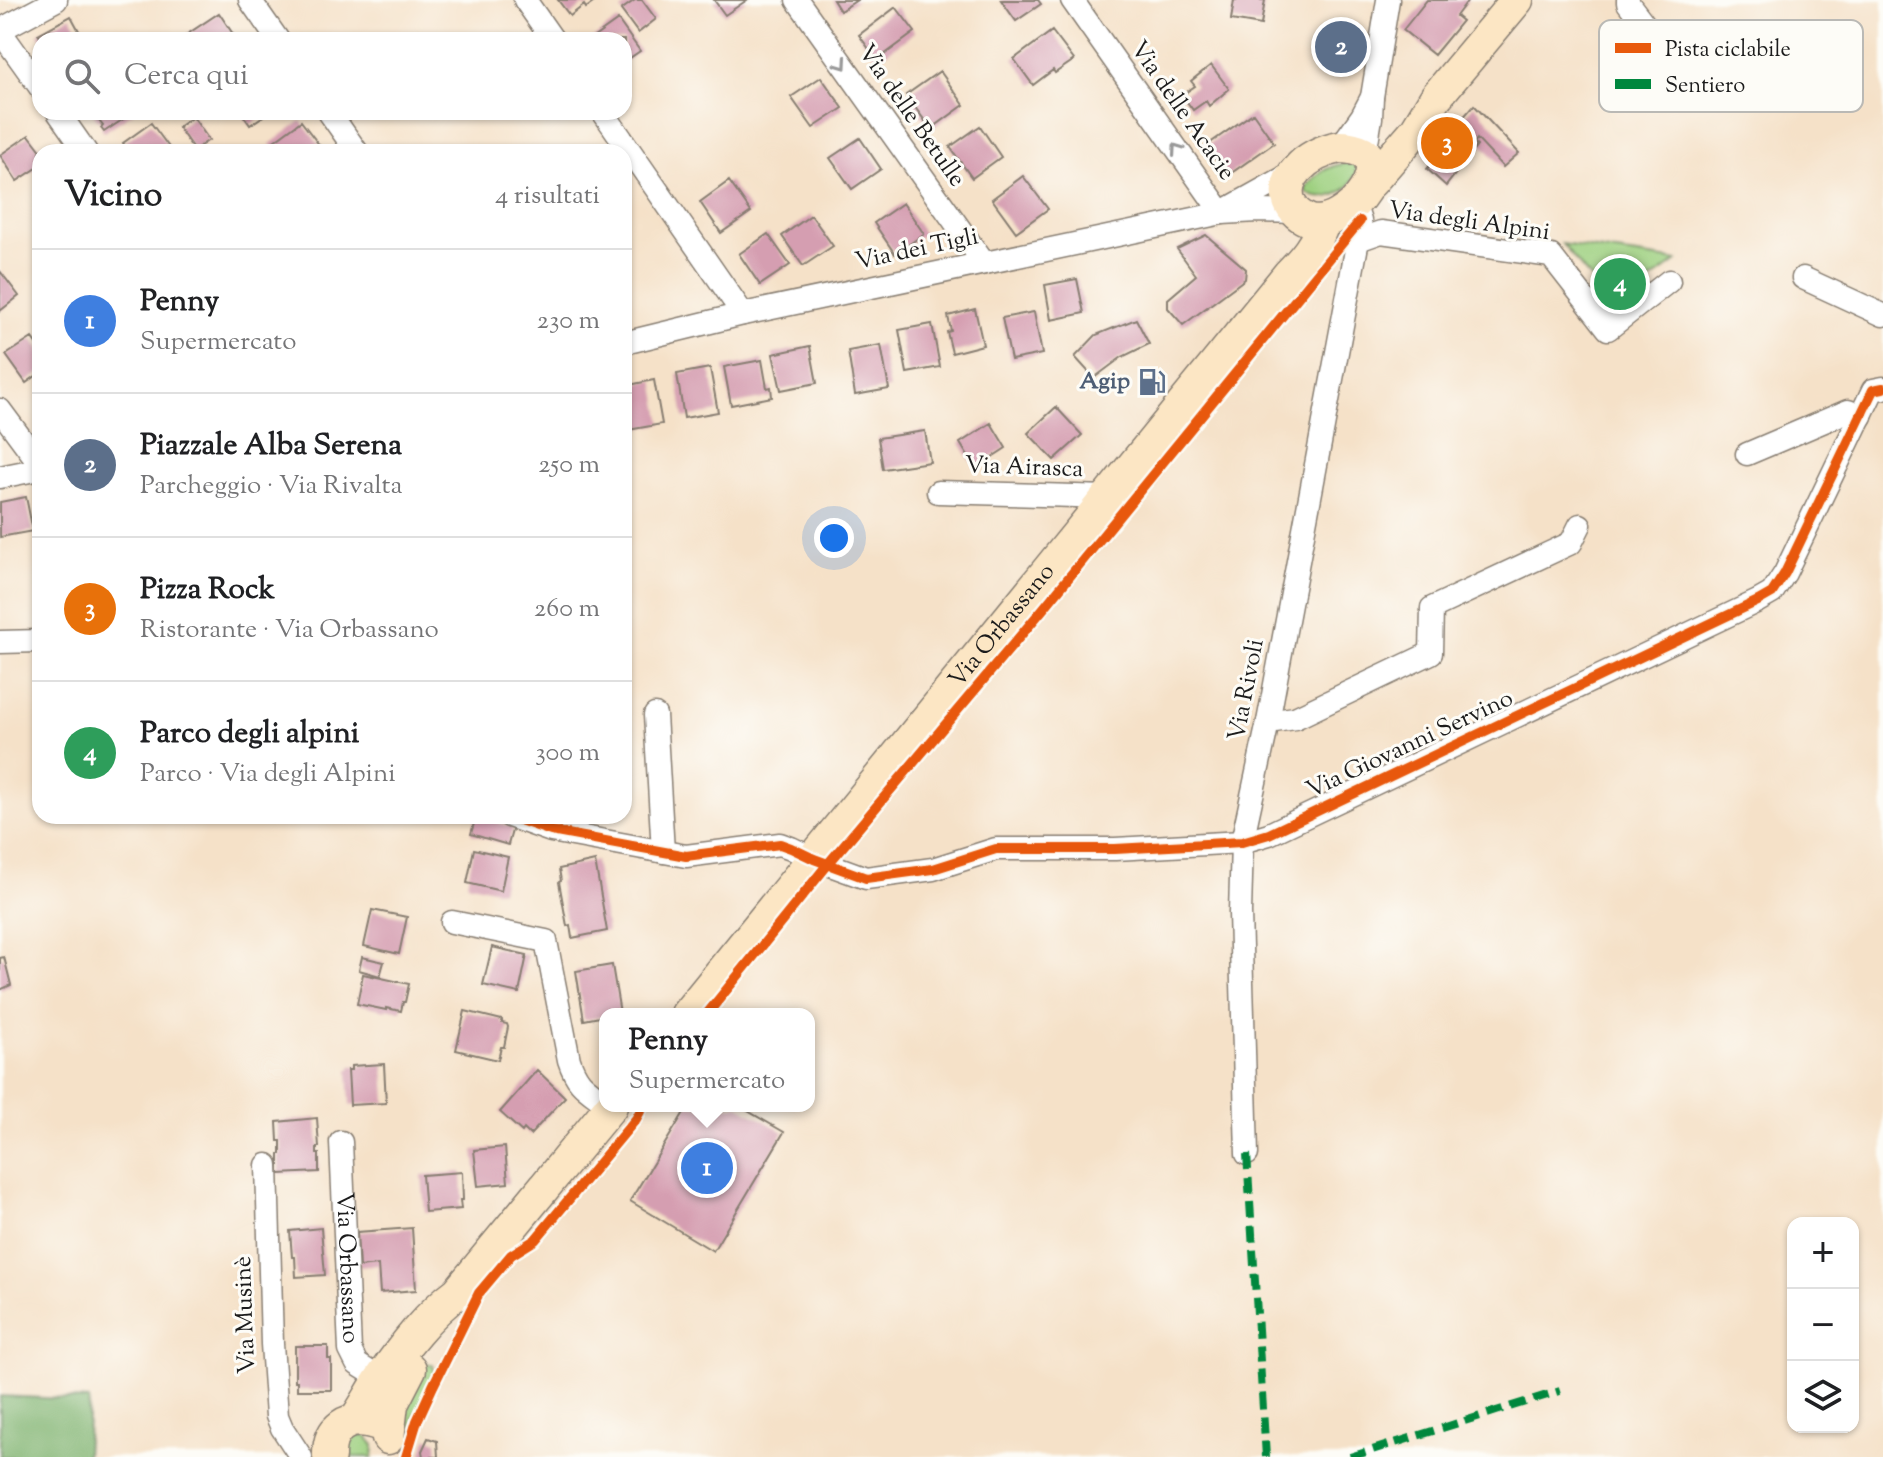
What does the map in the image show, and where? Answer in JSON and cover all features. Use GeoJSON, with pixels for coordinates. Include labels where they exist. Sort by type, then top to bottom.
{"type":"FeatureCollection","features":[{"type":"Feature","properties":{"kind":"main road"},"geometry":{"type":"LineString","coordinates":[[1307,218],[1336,216],[1358,172],[1416,130],[1436,97],[1517,0]]}},
{"type":"Feature","properties":{"kind":"main road"},"geometry":{"type":"LineString","coordinates":[[1296,171],[1319,153],[1358,172]]}},
{"type":"Feature","properties":{"kind":"main road","name":"Via Orbassano"},"geometry":{"type":"LineString","coordinates":[[692,1008],[1289,274],[1307,218],[1288,203],[1289,183],[1296,171]]}},
{"type":"Feature","properties":{"kind":"main road","name":"Via Orbassano"},"geometry":{"type":"LineString","coordinates":[[320,1455],[337,1429],[355,1420],[381,1379],[442,1304],[458,1292],[606,1112]]}},
{"type":"Feature","properties":{"kind":"main road","name":"Via Orbassano"},"geometry":{"type":"LineString","coordinates":[[389,1448],[392,1404],[449,1312],[458,1292]]}},
{"type":"Feature","properties":{"kind":"main road"},"geometry":{"type":"LineString","coordinates":[[355,1420],[374,1423],[382,1430],[389,1448]]}},
{"type":"Feature","properties":{"kind":"street"},"geometry":{"type":"LineString","coordinates":[[32,76],[0,30],[56,0]]}},
{"type":"Feature","properties":{"kind":"street"},"geometry":{"type":"LineString","coordinates":[[250,0],[272,32]]}},
{"type":"Feature","properties":{"kind":"street"},"geometry":{"type":"LineString","coordinates":[[525,0],[547,32]]}},
{"type":"Feature","properties":{"kind":"street","name":"Via delle Betulle"},"geometry":{"type":"LineString","coordinates":[[797,0],[984,263]]}},
{"type":"Feature","properties":{"kind":"street","name":"Via delle Acacie"},"geometry":{"type":"LineString","coordinates":[[1072,0],[1222,213]]}},
{"type":"Feature","properties":{"kind":"street","name":"Via Rivoli"},"geometry":{"type":"LineString","coordinates":[[1247,1154],[1240,913],[1242,842],[1268,722],[1358,240],[1358,172],[1371,118],[1388,0]]}},
{"type":"Feature","properties":{"kind":"street"},"geometry":{"type":"LineString","coordinates":[[1628,0],[1641,20]]}},
{"type":"Feature","properties":{"kind":"street"},"geometry":{"type":"LineString","coordinates":[[64,120],[80,144]]}},
{"type":"Feature","properties":{"kind":"street"},"geometry":{"type":"LineString","coordinates":[[335,120],[351,144]]}},
{"type":"Feature","properties":{"kind":"street"},"geometry":{"type":"LineString","coordinates":[[609,120],[625,144]]}},
{"type":"Feature","properties":{"kind":"street"},"geometry":{"type":"LineString","coordinates":[[632,154],[743,314]]}},
{"type":"Feature","properties":{"kind":"street","name":"Via dei Tigli"},"geometry":{"type":"LineString","coordinates":[[1222,213],[1296,171]]}},
{"type":"Feature","properties":{"kind":"street","name":"Via dei Tigli"},"geometry":{"type":"LineString","coordinates":[[632,341],[743,314],[1222,213],[1258,211],[1307,218]]}},
{"type":"Feature","properties":{"kind":"street"},"geometry":{"type":"LineString","coordinates":[[1307,218],[1358,240]]}},
{"type":"Feature","properties":{"kind":"street","name":"Via degli Alpini"},"geometry":{"type":"LineString","coordinates":[[1358,240],[1381,232],[1551,256],[1608,329],[1669,281]]}},
{"type":"Feature","properties":{"kind":"street"},"geometry":{"type":"LineString","coordinates":[[1803,278],[1883,315]]}},
{"type":"Feature","properties":{"kind":"street","name":"Via Giovanni Servino"},"geometry":{"type":"LineString","coordinates":[[531,824],[551,831],[686,856],[780,844],[866,878],[933,869],[996,849],[1115,849],[1242,842],[1269,834],[1772,593],[1785,573],[1880,383]]}},
{"type":"Feature","properties":{"kind":"street"},"geometry":{"type":"LineString","coordinates":[[0,410],[32,455]]}},
{"type":"Feature","properties":{"kind":"street"},"geometry":{"type":"LineString","coordinates":[[1747,454],[1848,411],[1861,416]]}},
{"type":"Feature","properties":{"kind":"street"},"geometry":{"type":"LineString","coordinates":[[0,477],[32,468]]}},
{"type":"Feature","properties":{"kind":"street","name":"Via Airasca"},"geometry":{"type":"LineString","coordinates":[[938,492],[1109,497]]}},
{"type":"Feature","properties":{"kind":"street"},"geometry":{"type":"LineString","coordinates":[[1268,722],[1295,718],[1431,653],[1432,608],[1571,543],[1580,525]]}},
{"type":"Feature","properties":{"kind":"street"},"geometry":{"type":"LineString","coordinates":[[0,642],[32,641]]}},
{"type":"Feature","properties":{"kind":"street"},"geometry":{"type":"LineString","coordinates":[[655,715],[663,852]]}},
{"type":"Feature","properties":{"kind":"street"},"geometry":{"type":"LineString","coordinates":[[452,922],[546,941],[575,1078],[599,1098]]}},
{"type":"Feature","properties":{"kind":"street","name":"Via Orbassano"},"geometry":{"type":"LineString","coordinates":[[341,1142],[350,1350],[357,1364],[381,1379]]}},
{"type":"Feature","properties":{"kind":"street","name":"Via Musinè"},"geometry":{"type":"LineString","coordinates":[[267,1165],[277,1416],[282,1428],[320,1455]]}},
{"type":"Feature","properties":{"kind":"green space"},"geometry":{"type":"Polygon","coordinates":[[[1343,164],[1354,164],[1359,168],[1344,190],[1322,197],[1306,192],[1306,187],[1318,175],[1343,164]]]}},
{"type":"Feature","properties":{"kind":"green space"},"geometry":{"type":"Polygon","coordinates":[[[1562,244],[1677,261],[1614,307],[1562,244]]]}},
{"type":"Feature","properties":{"kind":"green space"},"geometry":{"type":"Polygon","coordinates":[[[423,1362],[433,1365],[434,1373],[402,1448],[397,1430],[423,1362]]]}},
{"type":"Feature","properties":{"kind":"green space"},"geometry":{"type":"Polygon","coordinates":[[[0,1396],[89,1400],[86,1457],[0,1457],[0,1396]]]}},
{"type":"Feature","properties":{"kind":"green space"},"geometry":{"type":"Polygon","coordinates":[[[360,1435],[366,1436],[374,1445],[373,1457],[346,1457],[347,1443],[360,1435]]]}},
{"type":"Feature","properties":{"kind":"building"},"geometry":{"type":"Polygon","coordinates":[[[558,0],[597,0],[570,16],[558,0]]]}},
{"type":"Feature","properties":{"kind":"building"},"geometry":{"type":"Polygon","coordinates":[[[635,0],[642,0],[656,19],[638,33],[621,10],[635,0]]]}},
{"type":"Feature","properties":{"kind":"building"},"geometry":{"type":"Polygon","coordinates":[[[714,0],[747,0],[725,15],[714,0]]]}},
{"type":"Feature","properties":{"kind":"building"},"geometry":{"type":"Polygon","coordinates":[[[833,0],[857,0],[840,11],[833,0]]]}},
{"type":"Feature","properties":{"kind":"building"},"geometry":{"type":"Polygon","coordinates":[[[1001,0],[1038,0],[1041,4],[1016,21],[1001,0]]]}},
{"type":"Feature","properties":{"kind":"building"},"geometry":{"type":"Polygon","coordinates":[[[1234,0],[1265,0],[1261,25],[1231,20],[1234,0]]]}},
{"type":"Feature","properties":{"kind":"building"},"geometry":{"type":"Polygon","coordinates":[[[1427,0],[1468,0],[1456,16],[1462,21],[1434,55],[1403,30],[1427,0]]]}},
{"type":"Feature","properties":{"kind":"building"},"geometry":{"type":"Polygon","coordinates":[[[896,7],[915,32],[877,60],[859,35],[896,7]]]}},
{"type":"Feature","properties":{"kind":"building"},"geometry":{"type":"Polygon","coordinates":[[[219,13],[232,32],[190,32],[219,13]]]}},
{"type":"Feature","properties":{"kind":"building"},"geometry":{"type":"Polygon","coordinates":[[[71,16],[80,32],[42,32],[71,16]]]}},
{"type":"Feature","properties":{"kind":"building"},"geometry":{"type":"Polygon","coordinates":[[[618,20],[627,32],[601,32],[618,20]]]}},
{"type":"Feature","properties":{"kind":"building"},"geometry":{"type":"Polygon","coordinates":[[[1052,31],[1074,60],[1033,85],[1014,59],[1052,31]]]}},
{"type":"Feature","properties":{"kind":"building"},"geometry":{"type":"Polygon","coordinates":[[[632,40],[640,51],[632,56],[632,40]]]}},
{"type":"Feature","properties":{"kind":"building"},"geometry":{"type":"Polygon","coordinates":[[[1211,65],[1229,89],[1209,106],[1206,101],[1193,110],[1182,95],[1195,86],[1191,81],[1211,65]]]}},
{"type":"Feature","properties":{"kind":"building"},"geometry":{"type":"Polygon","coordinates":[[[940,71],[964,105],[931,129],[906,95],[940,71]]]}},
{"type":"Feature","properties":{"kind":"building"},"geometry":{"type":"Polygon","coordinates":[[[821,77],[843,108],[813,128],[791,97],[821,77]]]}},
{"type":"Feature","properties":{"kind":"building"},"geometry":{"type":"Polygon","coordinates":[[[1474,105],[1519,153],[1503,167],[1477,139],[1474,143],[1477,146],[1446,186],[1427,169],[1458,131],[1454,128],[1474,105]]]}},
{"type":"Feature","properties":{"kind":"building"},"geometry":{"type":"Polygon","coordinates":[[[1253,113],[1274,143],[1227,176],[1206,146],[1253,113]]]}},
{"type":"Feature","properties":{"kind":"building"},"geometry":{"type":"Polygon","coordinates":[[[98,120],[122,120],[104,132],[98,120]]]}},
{"type":"Feature","properties":{"kind":"building"},"geometry":{"type":"Polygon","coordinates":[[[188,120],[195,120],[209,140],[203,144],[190,144],[178,127],[188,120]]]}},
{"type":"Feature","properties":{"kind":"building"},"geometry":{"type":"Polygon","coordinates":[[[301,121],[318,144],[270,144],[301,121]]]}},
{"type":"Feature","properties":{"kind":"building"},"geometry":{"type":"Polygon","coordinates":[[[151,123],[167,144],[124,144],[151,123]]]}},
{"type":"Feature","properties":{"kind":"building"},"geometry":{"type":"Polygon","coordinates":[[[980,126],[1001,157],[972,178],[950,147],[980,126]]]}},
{"type":"Feature","properties":{"kind":"building"},"geometry":{"type":"Polygon","coordinates":[[[29,135],[36,144],[32,144],[32,171],[17,181],[0,155],[29,135]]]}},
{"type":"Feature","properties":{"kind":"building"},"geometry":{"type":"Polygon","coordinates":[[[860,138],[881,169],[852,189],[830,158],[860,138]]]}},
{"type":"Feature","properties":{"kind":"building"},"geometry":{"type":"Polygon","coordinates":[[[1023,176],[1048,209],[1016,232],[992,199],[1023,176]]]}},
{"type":"Feature","properties":{"kind":"building"},"geometry":{"type":"Polygon","coordinates":[[[729,181],[751,212],[721,233],[700,202],[729,181]]]}},
{"type":"Feature","properties":{"kind":"building"},"geometry":{"type":"Polygon","coordinates":[[[903,203],[924,234],[895,254],[874,223],[903,203]]]}},
{"type":"Feature","properties":{"kind":"building"},"geometry":{"type":"Polygon","coordinates":[[[811,215],[833,246],[803,266],[782,236],[811,215]]]}},
{"type":"Feature","properties":{"kind":"building"},"geometry":{"type":"Polygon","coordinates":[[[768,234],[790,265],[760,285],[739,254],[768,234]]]}},
{"type":"Feature","properties":{"kind":"building"},"geometry":{"type":"Polygon","coordinates":[[[1206,235],[1246,269],[1245,279],[1183,325],[1168,308],[1168,299],[1196,275],[1177,249],[1206,235]]]}},
{"type":"Feature","properties":{"kind":"building"},"geometry":{"type":"Polygon","coordinates":[[[0,271],[19,296],[0,311],[0,271]]]}},
{"type":"Feature","properties":{"kind":"building"},"geometry":{"type":"Polygon","coordinates":[[[1077,279],[1084,313],[1051,320],[1045,285],[1077,279]]]}},
{"type":"Feature","properties":{"kind":"building"},"geometry":{"type":"Polygon","coordinates":[[[975,309],[983,345],[952,353],[947,332],[951,331],[948,316],[975,309]]]}},
{"type":"Feature","properties":{"kind":"building"},"geometry":{"type":"Polygon","coordinates":[[[1034,312],[1042,354],[1011,360],[1002,318],[1034,312]]]}},
{"type":"Feature","properties":{"kind":"building"},"geometry":{"type":"Polygon","coordinates":[[[1136,319],[1149,344],[1122,357],[1094,378],[1075,357],[1096,335],[1136,319]]]}},
{"type":"Feature","properties":{"kind":"building"},"geometry":{"type":"Polygon","coordinates":[[[932,324],[940,367],[907,373],[899,330],[932,324]]]}},
{"type":"Feature","properties":{"kind":"building"},"geometry":{"type":"Polygon","coordinates":[[[32,338],[32,379],[26,383],[6,355],[32,338]]]}},
{"type":"Feature","properties":{"kind":"building"},"geometry":{"type":"Polygon","coordinates":[[[881,345],[889,389],[855,395],[848,351],[881,345]]]}},
{"type":"Feature","properties":{"kind":"building"},"geometry":{"type":"Polygon","coordinates":[[[810,346],[817,383],[781,390],[773,354],[810,346]]]}},
{"type":"Feature","properties":{"kind":"building"},"geometry":{"type":"Polygon","coordinates":[[[762,360],[767,388],[771,387],[772,397],[731,405],[724,367],[762,360]]]}},
{"type":"Feature","properties":{"kind":"building"},"geometry":{"type":"Polygon","coordinates":[[[710,368],[718,412],[684,418],[677,374],[710,368]]]}},
{"type":"Feature","properties":{"kind":"building"},"geometry":{"type":"Polygon","coordinates":[[[654,380],[662,424],[632,429],[632,384],[654,380]]]}},
{"type":"Feature","properties":{"kind":"building"},"geometry":{"type":"Polygon","coordinates":[[[1056,407],[1082,435],[1054,460],[1028,433],[1056,407]]]}},
{"type":"Feature","properties":{"kind":"building"},"geometry":{"type":"Polygon","coordinates":[[[991,423],[1006,448],[975,468],[960,443],[991,423]]]}},
{"type":"Feature","properties":{"kind":"building"},"geometry":{"type":"Polygon","coordinates":[[[925,431],[930,462],[883,469],[878,438],[925,431]]]}},
{"type":"Feature","properties":{"kind":"building"},"geometry":{"type":"Polygon","coordinates":[[[26,497],[32,531],[0,537],[0,502],[26,497]]]}},
{"type":"Feature","properties":{"kind":"building"},"geometry":{"type":"Polygon","coordinates":[[[474,824],[513,827],[508,845],[471,834],[474,824]]]}},
{"type":"Feature","properties":{"kind":"building"},"geometry":{"type":"Polygon","coordinates":[[[474,849],[508,857],[501,891],[467,883],[474,849]]]}},
{"type":"Feature","properties":{"kind":"building"},"geometry":{"type":"Polygon","coordinates":[[[595,861],[607,931],[572,938],[570,925],[567,926],[559,869],[595,861]]]}},
{"type":"Feature","properties":{"kind":"building"},"geometry":{"type":"Polygon","coordinates":[[[372,910],[407,917],[399,954],[364,946],[372,910]]]}},
{"type":"Feature","properties":{"kind":"building"},"geometry":{"type":"Polygon","coordinates":[[[492,947],[527,955],[519,993],[483,985],[492,947]]]}},
{"type":"Feature","properties":{"kind":"building"},"geometry":{"type":"Polygon","coordinates":[[[4,957],[11,985],[0,990],[0,958],[4,957]]]}},
{"type":"Feature","properties":{"kind":"building"},"geometry":{"type":"Polygon","coordinates":[[[362,957],[384,962],[380,976],[359,970],[362,957]]]}},
{"type":"Feature","properties":{"kind":"building"},"geometry":{"type":"Polygon","coordinates":[[[612,965],[619,1008],[599,1008],[599,1017],[584,1020],[576,971],[612,965]]]}},
{"type":"Feature","properties":{"kind":"building"},"geometry":{"type":"Polygon","coordinates":[[[363,974],[409,984],[401,1011],[357,1004],[363,974]]]}},
{"type":"Feature","properties":{"kind":"building"},"geometry":{"type":"Polygon","coordinates":[[[465,1011],[507,1024],[504,1047],[501,1047],[498,1060],[456,1050],[465,1011]]]}},
{"type":"Feature","properties":{"kind":"building"},"geometry":{"type":"Polygon","coordinates":[[[384,1064],[386,1103],[350,1105],[348,1070],[351,1066],[384,1064]]]}},
{"type":"Feature","properties":{"kind":"building"},"geometry":{"type":"Polygon","coordinates":[[[537,1070],[565,1097],[530,1135],[524,1129],[522,1132],[500,1112],[537,1070]]]}},
{"type":"Feature","properties":{"kind":"building"},"geometry":{"type":"Polygon","coordinates":[[[684,1112],[749,1112],[784,1132],[713,1251],[630,1201],[684,1112]]]}},
{"type":"Feature","properties":{"kind":"building"},"geometry":{"type":"Polygon","coordinates":[[[317,1118],[319,1172],[279,1174],[281,1141],[278,1141],[277,1122],[317,1118]]]}},
{"type":"Feature","properties":{"kind":"building"},"geometry":{"type":"Polygon","coordinates":[[[505,1147],[508,1183],[478,1186],[474,1150],[505,1147]]]}},
{"type":"Feature","properties":{"kind":"building"},"geometry":{"type":"Polygon","coordinates":[[[462,1172],[461,1209],[425,1212],[422,1175],[462,1172]]]}},
{"type":"Feature","properties":{"kind":"building"},"geometry":{"type":"Polygon","coordinates":[[[321,1228],[325,1275],[296,1277],[290,1231],[321,1228]]]}},
{"type":"Feature","properties":{"kind":"building"},"geometry":{"type":"Polygon","coordinates":[[[412,1228],[416,1290],[380,1293],[378,1265],[359,1267],[357,1232],[412,1228]]]}},
{"type":"Feature","properties":{"kind":"building"},"geometry":{"type":"Polygon","coordinates":[[[295,1346],[328,1346],[331,1390],[297,1390],[295,1346]]]}},
{"type":"Feature","properties":{"kind":"building"},"geometry":{"type":"Polygon","coordinates":[[[428,1438],[437,1441],[438,1457],[423,1457],[422,1451],[428,1438]]]}},
{"type":"Feature","properties":{"kind":"marked path"},"geometry":{"type":"LineString","coordinates":[[1247,1154],[1266,1457]]}},
{"type":"Feature","properties":{"kind":"marked path"},"geometry":{"type":"LineString","coordinates":[[1350,1457],[1560,1391]]}},
{"type":"Feature","properties":{"kind":"cycle path"},"geometry":{"type":"LineString","coordinates":[[712,1008],[1360,221]]}},
{"type":"Feature","properties":{"kind":"cycle path"},"geometry":{"type":"LineString","coordinates":[[531,824],[551,831],[686,856],[780,844],[866,878],[933,869],[996,849],[1115,849],[1242,842],[1269,834],[1772,593],[1785,573],[1873,390],[1883,388]]}},
{"type":"Feature","properties":{"kind":"cycle path"},"geometry":{"type":"LineString","coordinates":[[406,1457],[417,1421],[479,1293],[511,1255],[535,1240],[640,1112]]}},
{"type":"Feature","properties":{"kind":"place","name":"Piazzale Alba Serena"},"geometry":{"type":"Point","coordinates":[1341,47]}},
{"type":"Feature","properties":{"kind":"place","name":"Pizza Rock"},"geometry":{"type":"Point","coordinates":[1447,143]}},
{"type":"Feature","properties":{"kind":"place","name":"Parco degli alpini"},"geometry":{"type":"Point","coordinates":[1620,284]}},
{"type":"Feature","properties":{"kind":"place","name":"Agip"},"geometry":{"type":"Point","coordinates":[1152,382]}},
{"type":"Feature","properties":{"kind":"place","name":"Penny"},"geometry":{"type":"Point","coordinates":[707,1168]}}]}
